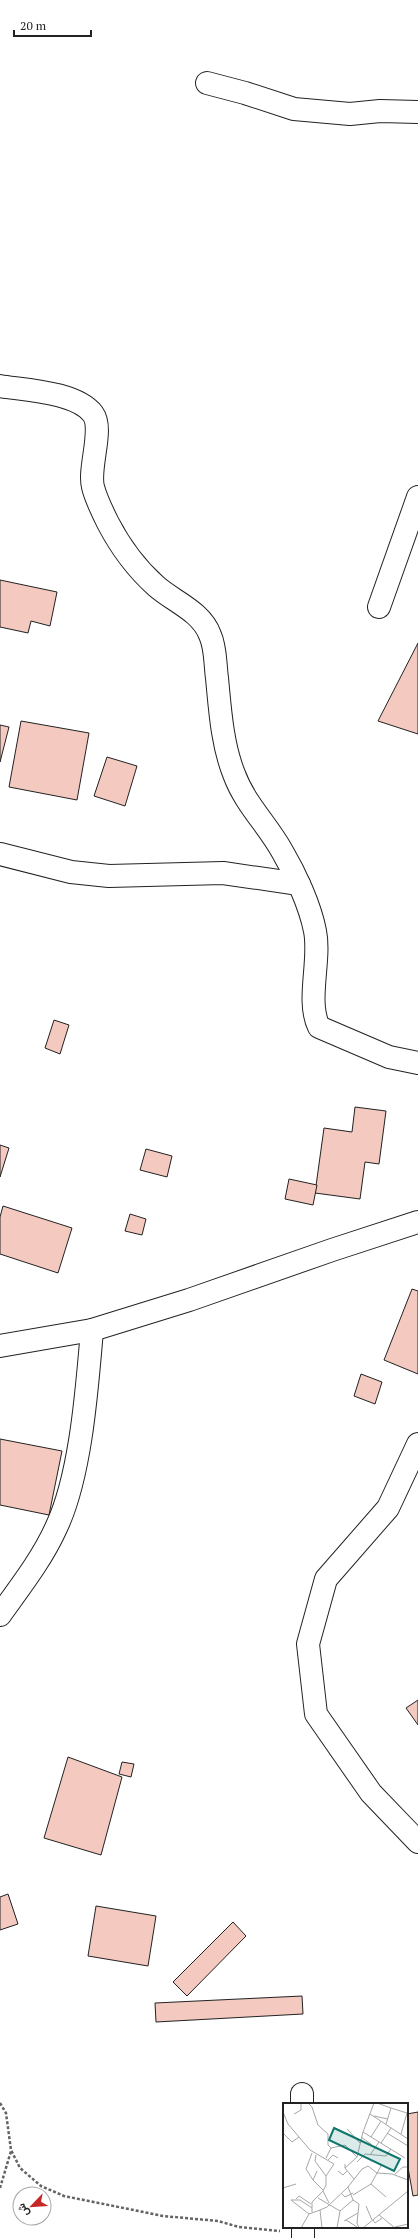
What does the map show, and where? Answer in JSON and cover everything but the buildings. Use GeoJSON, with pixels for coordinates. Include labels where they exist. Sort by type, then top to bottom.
{"type":"FeatureCollection","features":[{"type":"Feature","properties":{"kind":"street"},"geometry":{"type":"LineString","coordinates":[[207,83],[245,93],[294,109],[350,114],[380,111],[418,112]]}},
{"type":"Feature","properties":{"kind":"street"},"geometry":{"type":"LineString","coordinates":[[0,386],[71,400],[81,404],[94,414],[97,428],[92,486],[108,524],[129,557],[155,586],[199,617],[211,635],[222,723],[234,774],[251,809],[282,850],[299,884],[315,931],[315,998],[313,1015],[319,1027],[389,1057],[418,1063]]}},
{"type":"Feature","properties":{"kind":"street"},"geometry":{"type":"LineString","coordinates":[[379,607],[418,497]]}},
{"type":"Feature","properties":{"kind":"street"},"geometry":{"type":"LineString","coordinates":[[0,854],[71,872],[109,876],[223,873],[299,884]]}},
{"type":"Feature","properties":{"kind":"street"},"geometry":{"type":"LineString","coordinates":[[0,1346],[92,1330],[189,1300],[339,1247],[418,1222]]}},
{"type":"Feature","properties":{"kind":"street"},"geometry":{"type":"LineString","coordinates":[[0,1615],[39,1559],[56,1528],[66,1503],[76,1460],[88,1375],[92,1330]]}},
{"type":"Feature","properties":{"kind":"street"},"geometry":{"type":"LineString","coordinates":[[418,1444],[388,1508],[326,1579],[308,1644],[316,1714],[371,1793],[418,1842]]}},
{"type":"Feature","properties":{"kind":"path"},"geometry":{"type":"LineString","coordinates":[[0,2103],[6,2113],[11,2150],[20,2168],[40,2186],[64,2196],[163,2216],[218,2221],[239,2227],[303,2233]]}},
{"type":"Feature","properties":{"kind":"path"},"geometry":{"type":"LineString","coordinates":[[0,2188],[11,2150]]}}]}
